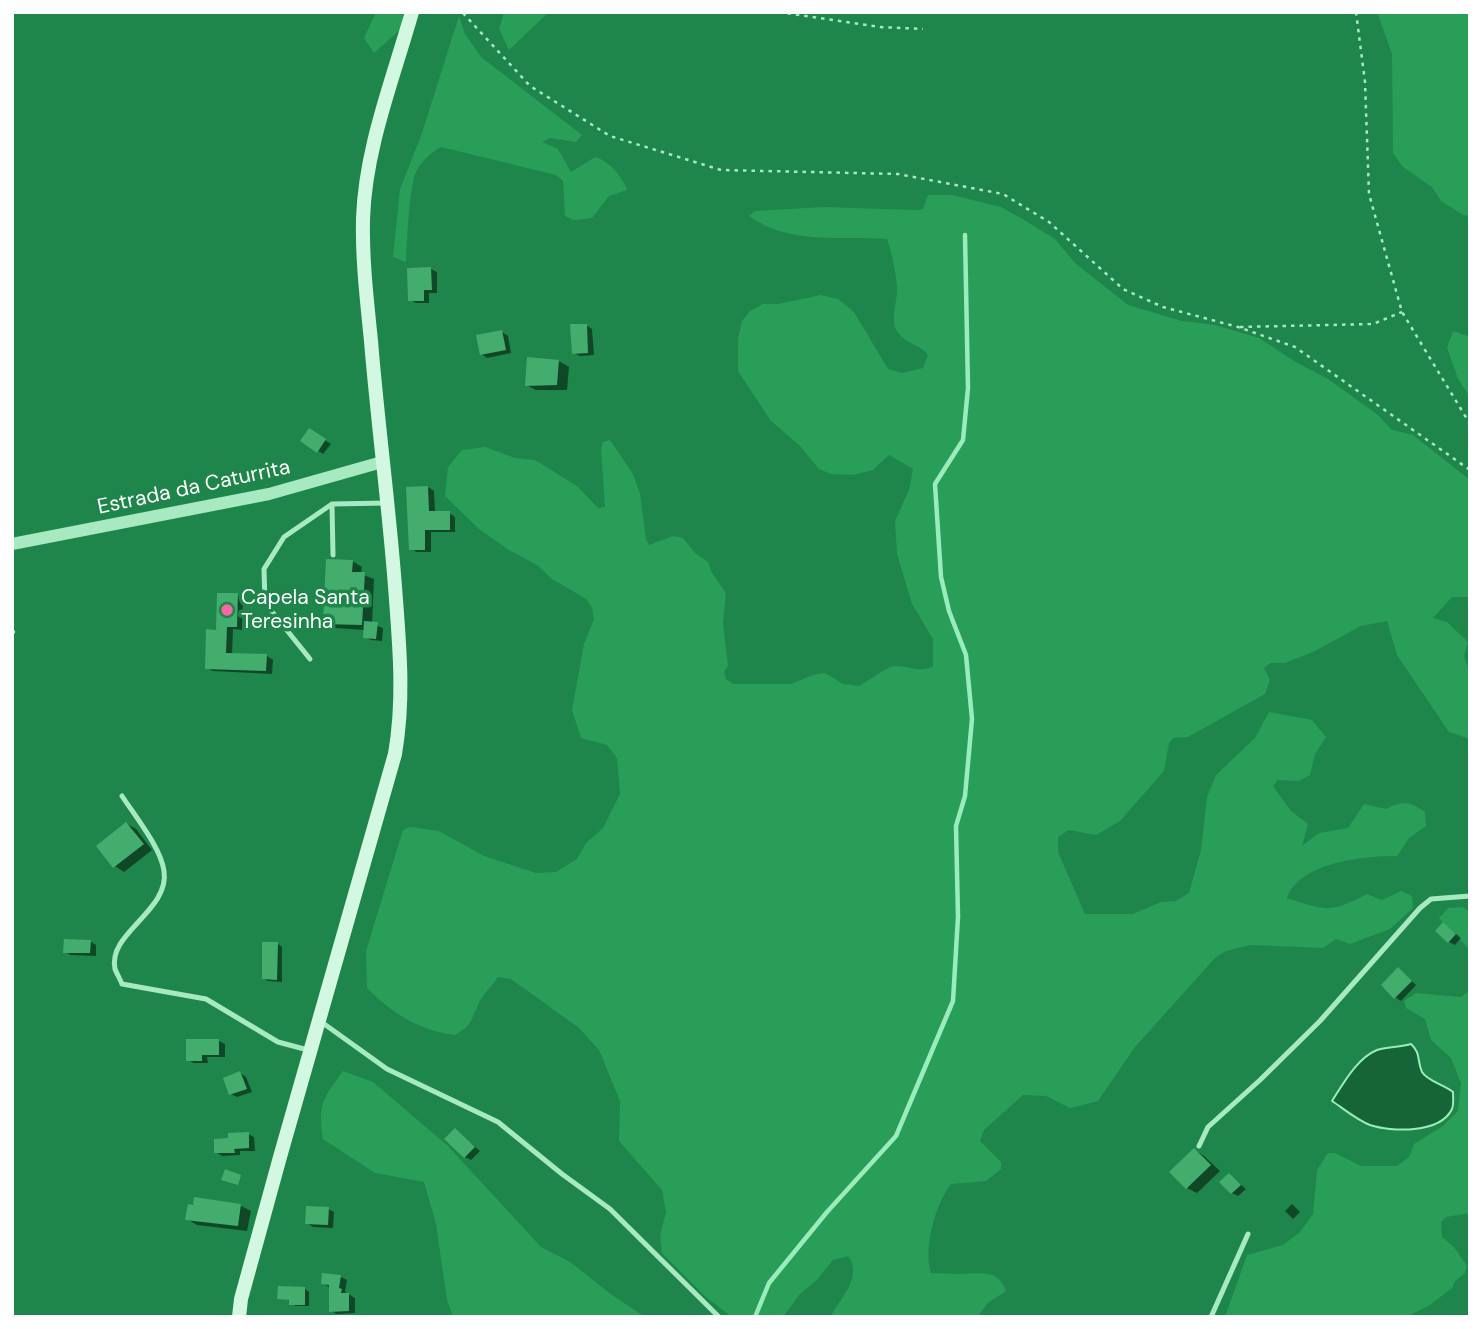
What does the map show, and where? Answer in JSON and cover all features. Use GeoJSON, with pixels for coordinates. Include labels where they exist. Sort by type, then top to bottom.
{"type":"FeatureCollection","features":[{"type":"Feature","properties":{"kind":"main road"},"geometry":{"type":"LineString","coordinates":[[239,1317],[280,1157],[395,754],[400,727],[401,679],[389,503],[365,275],[363,220],[367,178],[377,134],[412,12]]}},
{"type":"Feature","properties":{"kind":"street","name":"Estrada da Caturrita"},"geometry":{"type":"LineString","coordinates":[[12,544],[269,494],[383,462]]}},
{"type":"Feature","properties":{"kind":"lane"},"geometry":{"type":"LineString","coordinates":[[310,659],[265,603],[264,569],[284,537],[332,504],[389,503]]}},
{"type":"Feature","properties":{"kind":"lane"},"geometry":{"type":"LineString","coordinates":[[332,504],[333,555]]}},
{"type":"Feature","properties":{"kind":"lane"},"geometry":{"type":"LineString","coordinates":[[122,796],[157,852],[165,873],[160,897],[117,948],[114,967],[121,984],[206,999],[278,1042],[311,1051]]}},
{"type":"Feature","properties":{"kind":"lane"},"geometry":{"type":"LineString","coordinates":[[1199,1146],[1208,1127],[1320,1021],[1420,908],[1431,899],[1470,896]]}},
{"type":"Feature","properties":{"kind":"lane"},"geometry":{"type":"LineString","coordinates":[[320,1021],[387,1069],[498,1122],[610,1209],[719,1317]]}},
{"type":"Feature","properties":{"kind":"lane"},"geometry":{"type":"LineString","coordinates":[[1211,1317],[1248,1234]]}},
{"type":"Feature","properties":{"kind":"path"},"geometry":{"type":"LineString","coordinates":[[779,12],[880,27],[923,29]]}},
{"type":"Feature","properties":{"kind":"path"},"geometry":{"type":"LineString","coordinates":[[1356,12],[1365,82],[1369,194],[1402,312],[1470,424]]}},
{"type":"Feature","properties":{"kind":"path"},"geometry":{"type":"LineString","coordinates":[[463,13],[530,86],[610,136],[721,170],[898,174],[1003,194],[1049,222],[1123,289],[1163,307],[1238,327],[1295,347],[1470,470]]}},
{"type":"Feature","properties":{"kind":"path"},"geometry":{"type":"LineString","coordinates":[[1238,327],[1373,324],[1402,312]]}},
{"type":"Feature","properties":{"kind":"shaded area"},"geometry":{"type":"Polygon","coordinates":[[[376,12],[403,12],[401,29],[374,53],[364,38],[376,12]]]}},
{"type":"Feature","properties":{"kind":"shaded area"},"geometry":{"type":"Polygon","coordinates":[[[504,12],[549,12],[509,50],[499,29],[504,12]]]}},
{"type":"Feature","properties":{"kind":"shaded area"},"geometry":{"type":"Polygon","coordinates":[[[1377,12],[1470,12],[1470,216],[1463,215],[1441,201],[1432,187],[1403,167],[1393,153],[1392,54],[1377,12]]]}},
{"type":"Feature","properties":{"kind":"shaded area"},"geometry":{"type":"Polygon","coordinates":[[[459,16],[465,34],[481,57],[582,135],[576,142],[550,138],[542,142],[558,149],[571,172],[595,157],[600,159],[614,170],[627,190],[609,196],[592,218],[574,220],[565,216],[563,181],[556,175],[441,147],[424,160],[414,177],[406,262],[393,257],[400,189],[422,133],[459,16]]]}},
{"type":"Feature","properties":{"kind":"shaded area"},"geometry":{"type":"Polygon","coordinates":[[[928,195],[952,195],[1001,207],[1055,239],[1075,263],[1128,305],[1182,321],[1215,325],[1259,338],[1328,379],[1378,415],[1392,430],[1413,435],[1470,480],[1470,597],[1452,597],[1433,618],[1447,622],[1468,642],[1464,656],[1470,674],[1470,739],[1449,732],[1397,655],[1387,621],[1361,626],[1315,651],[1285,663],[1270,663],[1264,668],[1270,680],[1265,694],[1188,737],[1173,738],[1169,743],[1164,771],[1120,821],[1096,835],[1069,830],[1058,837],[1058,852],[1085,914],[1133,914],[1161,902],[1176,901],[1189,893],[1201,850],[1207,797],[1216,775],[1255,738],[1269,712],[1312,720],[1326,737],[1315,754],[1310,775],[1299,781],[1278,780],[1273,786],[1291,811],[1308,824],[1302,846],[1319,833],[1348,828],[1364,804],[1386,809],[1406,803],[1425,812],[1426,826],[1409,838],[1397,856],[1351,860],[1319,869],[1305,876],[1294,886],[1287,898],[1328,908],[1367,894],[1382,900],[1401,891],[1412,896],[1413,908],[1390,929],[1350,944],[1336,939],[1323,948],[1250,945],[1226,951],[1215,958],[1135,1047],[1098,1101],[1070,1108],[1046,1096],[1023,1095],[984,1130],[980,1141],[1001,1162],[1001,1169],[986,1181],[951,1184],[940,1203],[932,1227],[929,1252],[931,1273],[987,1274],[1003,1284],[1006,1291],[988,1303],[980,1317],[830,1317],[852,1279],[852,1264],[848,1256],[833,1260],[817,1280],[800,1294],[783,1317],[732,1317],[706,1297],[662,1253],[660,1235],[666,1212],[662,1190],[619,1141],[620,1101],[599,1050],[579,1028],[511,979],[498,977],[482,998],[470,1023],[455,1035],[418,1025],[387,1006],[367,988],[366,951],[403,830],[410,827],[439,831],[484,856],[536,873],[556,872],[577,859],[586,843],[603,828],[620,794],[617,758],[607,745],[581,738],[572,710],[584,644],[594,619],[592,608],[586,599],[480,530],[445,496],[448,467],[462,450],[485,447],[515,458],[535,460],[577,486],[598,508],[605,507],[601,449],[603,442],[610,440],[633,474],[640,494],[649,545],[673,536],[683,538],[696,554],[708,562],[726,593],[723,623],[728,666],[724,672],[726,679],[733,684],[791,684],[825,673],[843,684],[859,686],[894,666],[922,669],[933,667],[933,639],[912,604],[897,554],[895,521],[909,490],[913,469],[889,455],[873,470],[853,475],[831,474],[819,469],[799,445],[771,421],[738,371],[738,339],[742,321],[750,311],[763,304],[778,304],[821,295],[838,299],[854,312],[888,369],[902,373],[923,368],[928,355],[904,339],[895,325],[896,282],[887,239],[798,235],[765,225],[749,216],[755,211],[823,207],[916,210],[923,209],[928,195]]]}},
{"type":"Feature","properties":{"kind":"shaded area"},"geometry":{"type":"Polygon","coordinates":[[[1453,331],[1470,337],[1470,397],[1458,379],[1447,347],[1453,331]]]}},
{"type":"Feature","properties":{"kind":"shaded area"},"geometry":{"type":"Polygon","coordinates":[[[1463,907],[1470,912],[1470,950],[1439,918],[1448,908],[1463,907]]]}},
{"type":"Feature","properties":{"kind":"shaded area"},"geometry":{"type":"Polygon","coordinates":[[[1470,990],[1470,1213],[1446,1217],[1441,1222],[1442,1237],[1454,1247],[1467,1266],[1465,1273],[1455,1281],[1452,1288],[1430,1305],[1406,1317],[1225,1317],[1247,1255],[1283,1245],[1300,1232],[1313,1214],[1317,1170],[1328,1153],[1335,1153],[1361,1166],[1397,1166],[1409,1157],[1414,1144],[1443,1126],[1458,1111],[1461,1083],[1451,1058],[1431,1040],[1425,1019],[1406,1008],[1404,1001],[1416,993],[1461,997],[1470,990]]]}},
{"type":"Feature","properties":{"kind":"shaded area"},"geometry":{"type":"Polygon","coordinates":[[[1411,1044],[1424,1075],[1453,1092],[1453,1107],[1446,1117],[1426,1127],[1390,1129],[1365,1123],[1332,1101],[1363,1059],[1380,1049],[1411,1044]]]}},
{"type":"Feature","properties":{"kind":"shaded area"},"geometry":{"type":"Polygon","coordinates":[[[343,1071],[373,1082],[448,1146],[541,1247],[570,1262],[645,1317],[453,1317],[447,1300],[436,1224],[424,1182],[375,1173],[323,1139],[323,1103],[343,1071]]]}},
{"type":"Feature","properties":{"kind":"building"},"geometry":{"type":"Polygon","coordinates":[[[431,267],[432,290],[424,290],[424,301],[408,301],[407,268],[431,267]]]}},
{"type":"Feature","properties":{"kind":"building"},"geometry":{"type":"Polygon","coordinates":[[[570,324],[587,324],[588,353],[572,354],[570,324]]]}},
{"type":"Feature","properties":{"kind":"building"},"geometry":{"type":"Polygon","coordinates":[[[502,330],[506,350],[480,355],[476,335],[502,330]]]}},
{"type":"Feature","properties":{"kind":"building"},"geometry":{"type":"Polygon","coordinates":[[[527,357],[559,360],[557,385],[525,386],[527,357]]]}},
{"type":"Feature","properties":{"kind":"building"},"geometry":{"type":"Polygon","coordinates":[[[309,428],[326,439],[317,453],[300,441],[309,428]]]}},
{"type":"Feature","properties":{"kind":"building"},"geometry":{"type":"Polygon","coordinates":[[[428,486],[429,511],[450,511],[450,530],[425,530],[425,550],[409,550],[406,487],[428,486]]]}},
{"type":"Feature","properties":{"kind":"building"},"geometry":{"type":"Polygon","coordinates":[[[326,559],[353,560],[352,572],[365,572],[362,625],[323,624],[326,559]]]}},
{"type":"Feature","properties":{"kind":"building"},"geometry":{"type":"Polygon","coordinates":[[[217,593],[238,593],[237,627],[227,627],[226,653],[267,654],[266,671],[205,669],[206,629],[216,630],[217,593]]]}},
{"type":"Feature","properties":{"kind":"building"},"geometry":{"type":"Polygon","coordinates":[[[364,621],[378,622],[376,639],[363,638],[364,621]]]}},
{"type":"Feature","properties":{"kind":"building"},"geometry":{"type":"Polygon","coordinates":[[[126,822],[144,844],[113,868],[96,846],[126,822]]]}},
{"type":"Feature","properties":{"kind":"building"},"geometry":{"type":"Polygon","coordinates":[[[1443,922],[1456,934],[1448,943],[1435,931],[1443,922]]]}},
{"type":"Feature","properties":{"kind":"building"},"geometry":{"type":"Polygon","coordinates":[[[64,939],[91,940],[90,953],[63,953],[64,939]]]}},
{"type":"Feature","properties":{"kind":"building"},"geometry":{"type":"Polygon","coordinates":[[[262,942],[278,942],[277,980],[262,979],[262,942]]]}},
{"type":"Feature","properties":{"kind":"building"},"geometry":{"type":"Polygon","coordinates":[[[1398,967],[1412,981],[1394,999],[1381,985],[1398,967]]]}},
{"type":"Feature","properties":{"kind":"building"},"geometry":{"type":"Polygon","coordinates":[[[186,1039],[219,1039],[219,1055],[202,1055],[202,1061],[186,1061],[186,1039]]]}},
{"type":"Feature","properties":{"kind":"building"},"geometry":{"type":"Polygon","coordinates":[[[240,1071],[247,1089],[229,1095],[223,1078],[240,1071]]]}},
{"type":"Feature","properties":{"kind":"building"},"geometry":{"type":"Polygon","coordinates":[[[455,1128],[475,1147],[464,1158],[444,1139],[455,1128]]]}},
{"type":"Feature","properties":{"kind":"building"},"geometry":{"type":"Polygon","coordinates":[[[249,1132],[249,1148],[234,1149],[235,1153],[214,1153],[214,1139],[228,1138],[228,1133],[249,1132]]]}},
{"type":"Feature","properties":{"kind":"building"},"geometry":{"type":"Polygon","coordinates":[[[1194,1148],[1211,1165],[1186,1189],[1169,1172],[1194,1148]]]}},
{"type":"Feature","properties":{"kind":"building"},"geometry":{"type":"Polygon","coordinates":[[[225,1169],[241,1175],[238,1185],[221,1180],[225,1169]]]}},
{"type":"Feature","properties":{"kind":"building"},"geometry":{"type":"Polygon","coordinates":[[[1229,1173],[1241,1185],[1231,1194],[1219,1182],[1229,1173]]]}},
{"type":"Feature","properties":{"kind":"building"},"geometry":{"type":"Polygon","coordinates":[[[194,1197],[241,1204],[238,1226],[185,1220],[188,1204],[193,1205],[194,1197]]]}},
{"type":"Feature","properties":{"kind":"building"},"geometry":{"type":"Polygon","coordinates":[[[306,1206],[329,1207],[328,1225],[305,1224],[306,1206]]]}},
{"type":"Feature","properties":{"kind":"building"},"geometry":{"type":"Polygon","coordinates":[[[322,1273],[341,1275],[339,1288],[342,1289],[341,1293],[349,1293],[349,1311],[329,1312],[329,1285],[321,1284],[322,1273]]]}},
{"type":"Feature","properties":{"kind":"building"},"geometry":{"type":"Polygon","coordinates":[[[278,1286],[305,1287],[305,1305],[289,1305],[289,1300],[277,1299],[278,1286]]]}},
{"type":"Feature","properties":{"kind":"waterway"},"geometry":{"type":"LineString","coordinates":[[755,1317],[769,1283],[827,1212],[896,1136],[953,1001],[958,917],[956,826],[965,796],[972,719],[966,655],[949,611],[941,577],[935,484],[963,440],[968,388],[965,235]]}},
{"type":"Feature","properties":{"kind":"place","name":"Capela Santa Teresinha"},"geometry":{"type":"Point","coordinates":[227,610]}}]}
